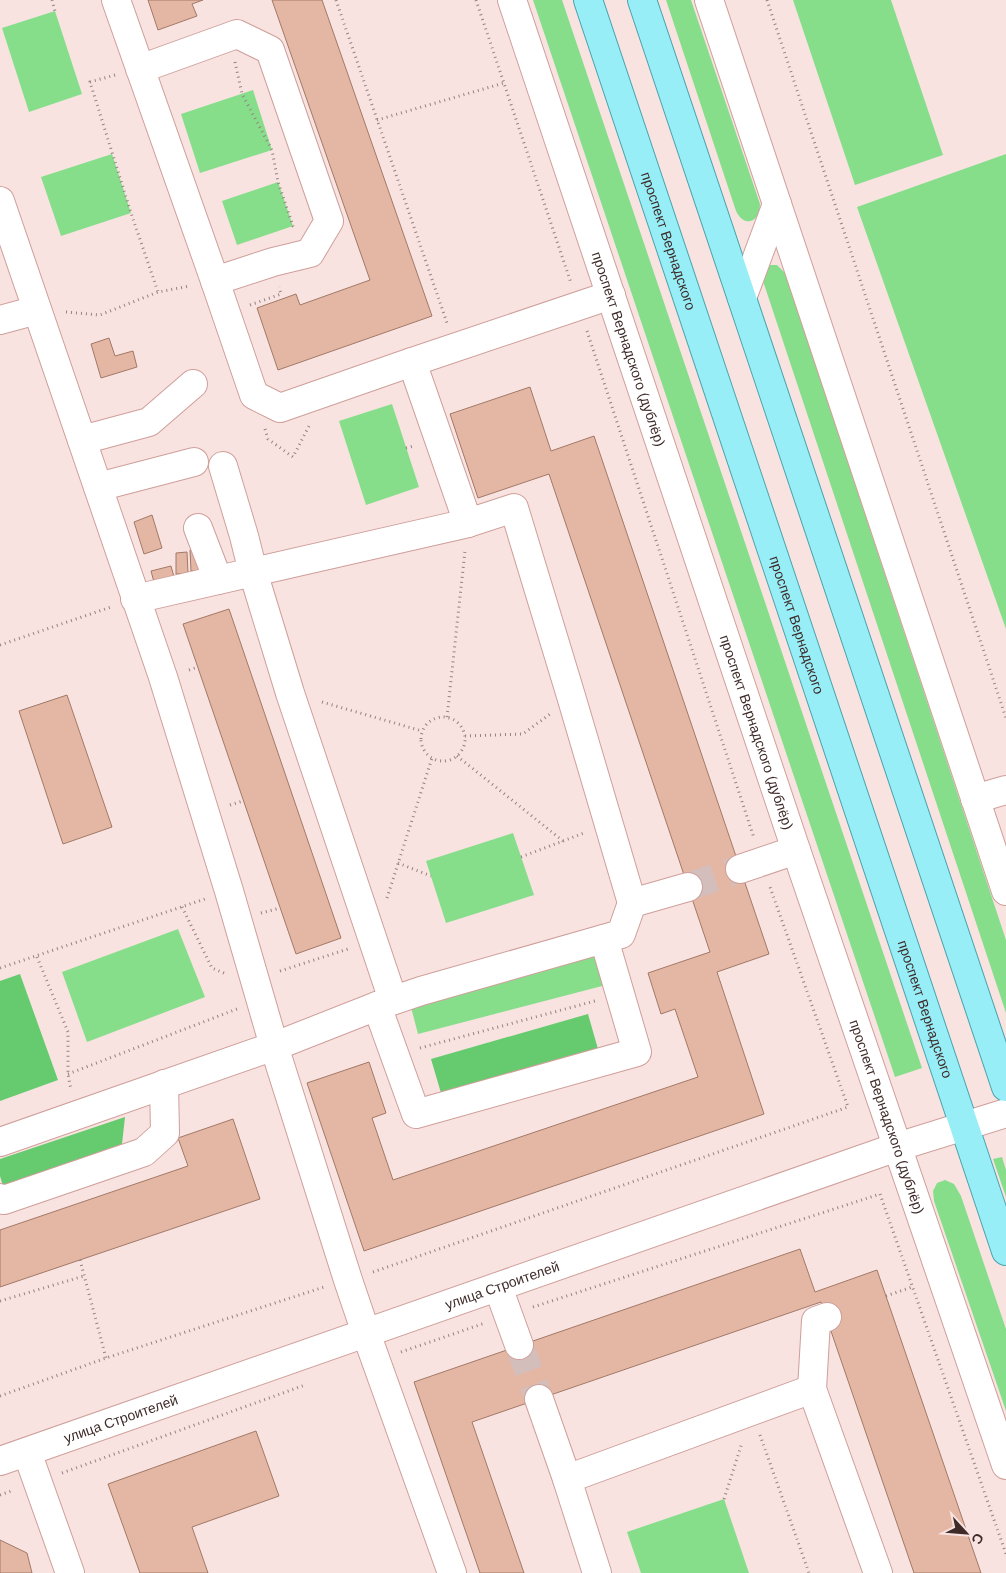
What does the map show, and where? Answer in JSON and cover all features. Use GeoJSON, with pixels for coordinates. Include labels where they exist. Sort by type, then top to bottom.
{"type":"FeatureCollection","features":[{"type":"Feature","properties":{"kind":"main road","name":"проспект Вернадского"},"geometry":{"type":"LineString","coordinates":[[588,0],[1006,1250]]}},
{"type":"Feature","properties":{"kind":"main road"},"geometry":{"type":"LineString","coordinates":[[642,0],[1006,1087]]}},
{"type":"Feature","properties":{"kind":"street"},"geometry":{"type":"LineString","coordinates":[[116,0],[254,396],[280,408],[611,294]]}},
{"type":"Feature","properties":{"kind":"street","name":"проспект Вернадского (дублёр)"},"geometry":{"type":"LineString","coordinates":[[512,0],[796,850],[1006,1465]]}},
{"type":"Feature","properties":{"kind":"street"},"geometry":{"type":"LineString","coordinates":[[709,0],[1006,891]]}},
{"type":"Feature","properties":{"kind":"street"},"geometry":{"type":"LineString","coordinates":[[140,69],[237,34],[270,50],[329,221],[310,253],[273,262],[215,281]]}},
{"type":"Feature","properties":{"kind":"street"},"geometry":{"type":"LineString","coordinates":[[0,201],[163,677],[229,891],[274,1046],[348,1280],[452,1573]]}},
{"type":"Feature","properties":{"kind":"street"},"geometry":{"type":"LineString","coordinates":[[742,298],[777,204]]}},
{"type":"Feature","properties":{"kind":"street"},"geometry":{"type":"LineString","coordinates":[[0,320],[37,310]]}},
{"type":"Feature","properties":{"kind":"street"},"geometry":{"type":"LineString","coordinates":[[412,362],[468,523]]}},
{"type":"Feature","properties":{"kind":"street"},"geometry":{"type":"LineString","coordinates":[[82,440],[149,422],[193,384]]}},
{"type":"Feature","properties":{"kind":"street"},"geometry":{"type":"LineString","coordinates":[[98,486],[194,462]]}},
{"type":"Feature","properties":{"kind":"street"},"geometry":{"type":"LineString","coordinates":[[223,466],[290,693],[374,940],[395,1055],[416,1114],[637,1052],[604,939]]}},
{"type":"Feature","properties":{"kind":"street"},"geometry":{"type":"LineString","coordinates":[[0,1142],[274,1046],[385,1003],[621,934],[632,903],[514,508],[468,523],[135,599]]}},
{"type":"Feature","properties":{"kind":"street"},"geometry":{"type":"LineString","coordinates":[[198,528],[218,580]]}},
{"type":"Feature","properties":{"kind":"street"},"geometry":{"type":"LineString","coordinates":[[975,799],[1006,790]]}},
{"type":"Feature","properties":{"kind":"street"},"geometry":{"type":"LineString","coordinates":[[751,865],[796,850]]}},
{"type":"Feature","properties":{"kind":"street"},"geometry":{"type":"LineString","coordinates":[[632,903],[688,887]]}},
{"type":"Feature","properties":{"kind":"street"},"geometry":{"type":"LineString","coordinates":[[0,1198],[4,1200],[144,1152],[165,1133],[164,1084]]}},
{"type":"Feature","properties":{"kind":"street","name":"улица Строителей"},"geometry":{"type":"LineString","coordinates":[[0,1462],[897,1147],[1006,1113]]}},
{"type":"Feature","properties":{"kind":"street"},"geometry":{"type":"LineString","coordinates":[[498,1287],[519,1346]]}},
{"type":"Feature","properties":{"kind":"street"},"geometry":{"type":"LineString","coordinates":[[826,1317],[816,1321],[812,1389],[878,1573]]}},
{"type":"Feature","properties":{"kind":"street"},"geometry":{"type":"LineString","coordinates":[[567,1479],[812,1389]]}},
{"type":"Feature","properties":{"kind":"street"},"geometry":{"type":"LineString","coordinates":[[538,1399],[598,1573]]}},
{"type":"Feature","properties":{"kind":"street"},"geometry":{"type":"LineString","coordinates":[[27,1452],[70,1573]]}},
{"type":"Feature","properties":{"kind":"path"},"geometry":{"type":"LineString","coordinates":[[52,0],[55,11]]}},
{"type":"Feature","properties":{"kind":"path"},"geometry":{"type":"LineString","coordinates":[[336,0],[446,320]]}},
{"type":"Feature","properties":{"kind":"path"},"geometry":{"type":"LineString","coordinates":[[0,1396],[106,1358],[348,1280],[848,1107],[751,865],[578,306],[476,0]]}},
{"type":"Feature","properties":{"kind":"path"},"geometry":{"type":"LineString","coordinates":[[767,0],[1006,718]]}},
{"type":"Feature","properties":{"kind":"path"},"geometry":{"type":"LineString","coordinates":[[229,38],[242,94],[272,150],[278,182],[292,226],[319,239]]}},
{"type":"Feature","properties":{"kind":"path"},"geometry":{"type":"LineString","coordinates":[[140,69],[90,82],[158,292]]}},
{"type":"Feature","properties":{"kind":"path"},"geometry":{"type":"LineString","coordinates":[[377,120],[504,83]]}},
{"type":"Feature","properties":{"kind":"path"},"geometry":{"type":"LineString","coordinates":[[37,310],[100,315],[158,292],[215,281]]}},
{"type":"Feature","properties":{"kind":"path"},"geometry":{"type":"LineString","coordinates":[[268,439],[293,457]]}},
{"type":"Feature","properties":{"kind":"path"},"geometry":{"type":"LineString","coordinates":[[447,717],[468,523]]}},
{"type":"Feature","properties":{"kind":"path"},"geometry":{"type":"LineString","coordinates":[[0,645],[135,599]]}},
{"type":"Feature","properties":{"kind":"path"},"geometry":{"type":"LineString","coordinates":[[290,693],[422,730]]}},
{"type":"Feature","properties":{"kind":"path"},"geometry":{"type":"LineString","coordinates":[[465,736],[523,734],[571,696]]}},
{"type":"Feature","properties":{"kind":"path"},"geometry":{"type":"LineString","coordinates":[[439,717],[447,717],[459,724],[465,736],[465,744],[457,756],[445,761],[432,758],[423,749],[421,743],[422,730],[426,724],[439,717]]}},
{"type":"Feature","properties":{"kind":"path"},"geometry":{"type":"LineString","coordinates":[[457,756],[563,842]]}},
{"type":"Feature","properties":{"kind":"path"},"geometry":{"type":"LineString","coordinates":[[182,907],[212,968],[243,981],[255,979],[374,940],[432,758]]}},
{"type":"Feature","properties":{"kind":"path"},"geometry":{"type":"LineString","coordinates":[[521,857],[608,824]]}},
{"type":"Feature","properties":{"kind":"path"},"geometry":{"type":"LineString","coordinates":[[398,863],[431,876]]}},
{"type":"Feature","properties":{"kind":"path"},"geometry":{"type":"LineString","coordinates":[[0,968],[229,891]]}},
{"type":"Feature","properties":{"kind":"path"},"geometry":{"type":"LineString","coordinates":[[37,957],[68,1032],[68,1074],[240,1008]]}},
{"type":"Feature","properties":{"kind":"path"},"geometry":{"type":"LineString","coordinates":[[395,1055],[620,994]]}},
{"type":"Feature","properties":{"kind":"path"},"geometry":{"type":"LineString","coordinates":[[376,1359],[880,1194],[1006,1554]]}},
{"type":"Feature","properties":{"kind":"path"},"geometry":{"type":"LineString","coordinates":[[80,1260],[106,1358]]}},
{"type":"Feature","properties":{"kind":"path"},"geometry":{"type":"LineString","coordinates":[[0,1301],[84,1276]]}},
{"type":"Feature","properties":{"kind":"path"},"geometry":{"type":"LineString","coordinates":[[886,1296],[912,1287]]}},
{"type":"Feature","properties":{"kind":"path"},"geometry":{"type":"LineString","coordinates":[[0,1495],[312,1382]]}},
{"type":"Feature","properties":{"kind":"path"},"geometry":{"type":"LineString","coordinates":[[724,1499],[752,1411]]}},
{"type":"Feature","properties":{"kind":"path"},"geometry":{"type":"LineString","coordinates":[[752,1411],[809,1573]]}},
{"type":"Feature","properties":{"kind":"green space"},"geometry":{"type":"Polygon","coordinates":[[[533,0],[562,0],[922,1068],[895,1077],[533,0]]]}},
{"type":"Feature","properties":{"kind":"green space"},"geometry":{"type":"Polygon","coordinates":[[[666,0],[691,0],[760,204],[757,216],[751,221],[743,220],[736,211],[666,0]]]}},
{"type":"Feature","properties":{"kind":"green space"},"geometry":{"type":"Polygon","coordinates":[[[793,0],[891,0],[943,155],[855,185],[793,0]]]}},
{"type":"Feature","properties":{"kind":"green space"},"geometry":{"type":"Polygon","coordinates":[[[55,11],[82,94],[29,112],[2,28],[55,11]]]}},
{"type":"Feature","properties":{"kind":"green space"},"geometry":{"type":"Polygon","coordinates":[[[253,90],[272,150],[200,173],[181,114],[253,90]]]}},
{"type":"Feature","properties":{"kind":"green space"},"geometry":{"type":"Polygon","coordinates":[[[112,154],[131,213],[61,236],[41,177],[112,154]]]}},
{"type":"Feature","properties":{"kind":"green space"},"geometry":{"type":"Polygon","coordinates":[[[1006,154],[1006,629],[857,207],[1006,154]]]}},
{"type":"Feature","properties":{"kind":"green space"},"geometry":{"type":"Polygon","coordinates":[[[278,182],[293,226],[237,245],[222,201],[278,182]]]}},
{"type":"Feature","properties":{"kind":"green space"},"geometry":{"type":"Polygon","coordinates":[[[769,265],[777,265],[785,273],[1006,940],[1006,1013],[763,281],[763,272],[769,265]]]}},
{"type":"Feature","properties":{"kind":"green space"},"geometry":{"type":"Polygon","coordinates":[[[392,404],[419,487],[366,505],[339,421],[392,404]]]}},
{"type":"Feature","properties":{"kind":"green space"},"geometry":{"type":"Polygon","coordinates":[[[513,833],[534,895],[446,923],[426,861],[513,833]]]}},
{"type":"Feature","properties":{"kind":"green space"},"geometry":{"type":"Polygon","coordinates":[[[178,929],[205,997],[87,1042],[62,972],[178,929]]]}},
{"type":"Feature","properties":{"kind":"green space"},"geometry":{"type":"Polygon","coordinates":[[[596,954],[606,985],[418,1034],[411,1007],[596,954]]]}},
{"type":"Feature","properties":{"kind":"green space"},"geometry":{"type":"Polygon","coordinates":[[[20,974],[58,1080],[0,1101],[0,981],[20,974]]]}},
{"type":"Feature","properties":{"kind":"green space"},"geometry":{"type":"Polygon","coordinates":[[[588,1014],[598,1049],[441,1093],[431,1059],[588,1014]]]}},
{"type":"Feature","properties":{"kind":"green space"},"geometry":{"type":"Polygon","coordinates":[[[125,1117],[122,1144],[3,1186],[0,1176],[0,1159],[125,1117]]]}},
{"type":"Feature","properties":{"kind":"green space"},"geometry":{"type":"Polygon","coordinates":[[[1002,1157],[1006,1170],[1006,1197],[993,1159],[1002,1157]]]}},
{"type":"Feature","properties":{"kind":"green space"},"geometry":{"type":"Polygon","coordinates":[[[945,1180],[954,1184],[961,1196],[1006,1329],[1006,1411],[934,1201],[933,1191],[937,1183],[945,1180]]]}},
{"type":"Feature","properties":{"kind":"green space"},"geometry":{"type":"Polygon","coordinates":[[[724,1499],[749,1573],[641,1573],[627,1532],[724,1499]]]}},
{"type":"Feature","properties":{"kind":"building"},"geometry":{"type":"Polygon","coordinates":[[[148,0],[203,0],[192,4],[197,16],[158,30],[148,0]]]}},
{"type":"Feature","properties":{"kind":"building"},"geometry":{"type":"Polygon","coordinates":[[[272,0],[322,0],[432,316],[278,370],[257,308],[296,294],[300,305],[370,280],[272,0]]]}},
{"type":"Feature","properties":{"kind":"building"},"geometry":{"type":"Polygon","coordinates":[[[109,338],[115,356],[133,351],[137,367],[101,378],[91,344],[109,338]]]}},
{"type":"Feature","properties":{"kind":"building"},"geometry":{"type":"Polygon","coordinates":[[[530,387],[551,451],[594,436],[769,954],[717,972],[764,1114],[364,1251],[307,1083],[369,1062],[386,1113],[372,1118],[393,1180],[698,1077],[675,1009],[661,1014],[648,973],[710,952],[549,474],[478,498],[450,414],[530,387]]]}},
{"type":"Feature","properties":{"kind":"building"},"geometry":{"type":"Polygon","coordinates":[[[152,515],[162,548],[144,554],[134,522],[152,515]]]}},
{"type":"Feature","properties":{"kind":"building"},"geometry":{"type":"Polygon","coordinates":[[[190,550],[202,550],[203,571],[191,571],[190,550]]]}},
{"type":"Feature","properties":{"kind":"building"},"geometry":{"type":"Polygon","coordinates":[[[187,552],[188,573],[176,574],[176,553],[187,552]]]}},
{"type":"Feature","properties":{"kind":"building"},"geometry":{"type":"Polygon","coordinates":[[[171,566],[174,577],[154,582],[151,571],[171,566]]]}},
{"type":"Feature","properties":{"kind":"building"},"geometry":{"type":"Polygon","coordinates":[[[229,609],[341,938],[296,954],[183,624],[229,609]]]}},
{"type":"Feature","properties":{"kind":"building"},"geometry":{"type":"Polygon","coordinates":[[[67,695],[112,827],[63,844],[19,711],[67,695]]]}},
{"type":"Feature","properties":{"kind":"building"},"geometry":{"type":"Polygon","coordinates":[[[233,1119],[260,1199],[0,1287],[0,1230],[188,1166],[178,1138],[233,1119]]]}},
{"type":"Feature","properties":{"kind":"building"},"geometry":{"type":"Polygon","coordinates":[[[800,1249],[815,1292],[877,1270],[981,1573],[914,1573],[821,1302],[472,1422],[524,1573],[480,1573],[414,1382],[800,1249]]]}},
{"type":"Feature","properties":{"kind":"building"},"geometry":{"type":"Polygon","coordinates":[[[256,1431],[279,1496],[192,1527],[208,1573],[140,1573],[108,1484],[256,1431]]]}},
{"type":"Feature","properties":{"kind":"building"},"geometry":{"type":"Polygon","coordinates":[[[0,1540],[27,1553],[32,1573],[0,1573],[0,1540]]]}},
{"type":"Feature","properties":{"kind":"tunnel"},"geometry":{"type":"LineString","coordinates":[[688,887],[740,869]]}},
{"type":"Feature","properties":{"kind":"tunnel"},"geometry":{"type":"LineString","coordinates":[[519,1345],[539,1399]]}}]}
